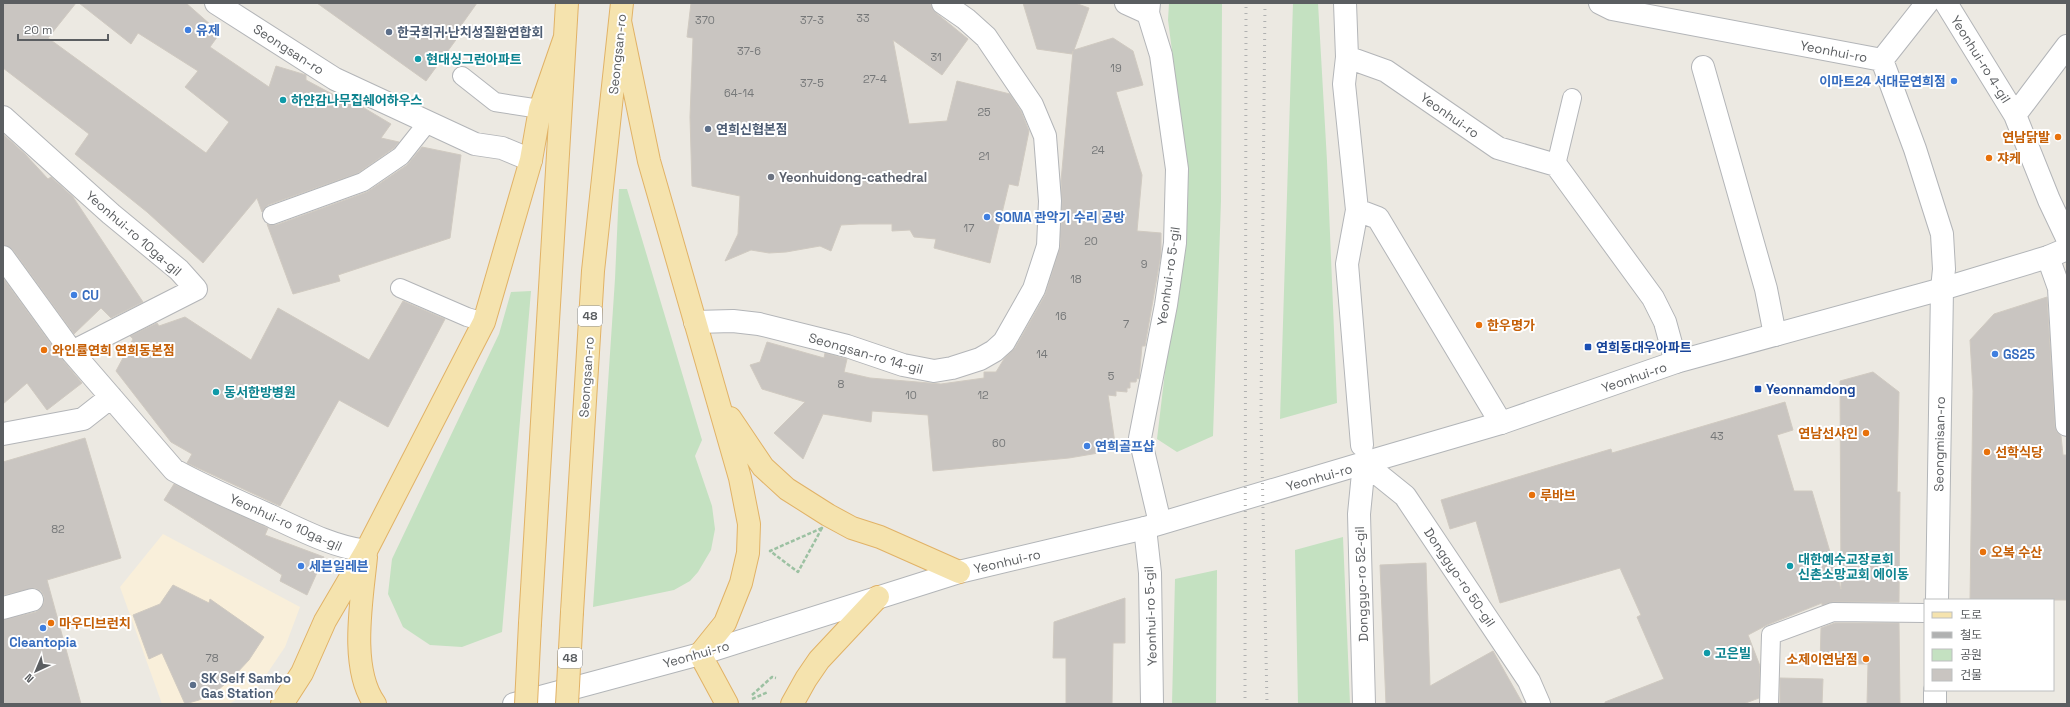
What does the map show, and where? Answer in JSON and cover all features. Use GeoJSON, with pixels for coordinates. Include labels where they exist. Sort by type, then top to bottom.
{"type":"FeatureCollection","features":[{"type":"Feature","properties":{"kind":"main road"},"geometry":{"type":"LineString","coordinates":[[526,704],[567,3]]}},
{"type":"Feature","properties":{"kind":"main road"},"geometry":{"type":"LineString","coordinates":[[621,12],[649,161],[714,393],[740,478],[749,524],[748,553],[741,583],[725,623],[700,654],[727,704]]}},
{"type":"Feature","properties":{"kind":"main road","name":"Seongsan-ro"},"geometry":{"type":"LineString","coordinates":[[567,704],[593,271],[621,12]]}},
{"type":"Feature","properties":{"kind":"main road"},"geometry":{"type":"LineString","coordinates":[[282,704],[302,673],[324,622],[366,551],[484,322],[531,160],[540,109],[565,37]]}},
{"type":"Feature","properties":{"kind":"main road"},"geometry":{"type":"LineString","coordinates":[[714,393],[740,436],[763,467],[787,489],[828,516],[852,528],[880,537],[959,572]]}},
{"type":"Feature","properties":{"kind":"main road"},"geometry":{"type":"LineString","coordinates":[[366,551],[358,642],[368,695],[375,704]]}},
{"type":"Feature","properties":{"kind":"main road"},"geometry":{"type":"LineString","coordinates":[[792,704],[819,660],[878,597]]}},
{"type":"Feature","properties":{"kind":"street","name":"Seongsan-ro"},"geometry":{"type":"LineString","coordinates":[[216,3],[335,79],[475,144],[502,148],[531,160]]}},
{"type":"Feature","properties":{"kind":"street","name":"Seongsan-ro 14-gil"},"geometry":{"type":"LineString","coordinates":[[695,322],[733,321],[759,324],[847,346],[903,365],[934,371],[952,368],[980,360],[1004,342],[1034,289],[1048,246],[1050,201],[1045,136],[1032,105],[986,37],[966,19],[943,3]]}},
{"type":"Feature","properties":{"kind":"street"},"geometry":{"type":"LineString","coordinates":[[1126,3],[1148,8]]}},
{"type":"Feature","properties":{"kind":"street"},"geometry":{"type":"LineString","coordinates":[[1345,3],[1347,57],[1344,84],[1357,210],[1347,264],[1363,454]]}},
{"type":"Feature","properties":{"kind":"street","name":"Yeonhui-ro"},"geometry":{"type":"LineString","coordinates":[[1600,3],[1612,9],[1882,60],[1915,149],[1942,234],[1944,269],[1942,289]]}},
{"type":"Feature","properties":{"kind":"street"},"geometry":{"type":"LineString","coordinates":[[1882,60],[1927,3]]}},
{"type":"Feature","properties":{"kind":"street","name":"Yeonhui-ro 4-gil"},"geometry":{"type":"LineString","coordinates":[[1946,3],[2015,115],[2049,200],[2067,238]]}},
{"type":"Feature","properties":{"kind":"street","name":"Yeonhui-ro 5-gil"},"geometry":{"type":"LineString","coordinates":[[1148,8],[1161,55],[1176,169],[1175,243],[1166,305],[1140,438],[1152,525],[1150,573],[1152,704]]}},
{"type":"Feature","properties":{"kind":"street","name":"Yeonhui-ro 4-gil"},"geometry":{"type":"LineString","coordinates":[[2015,115],[2067,46]]}},
{"type":"Feature","properties":{"kind":"street","name":"Yeonhui-ro"},"geometry":{"type":"LineString","coordinates":[[1347,57],[1386,70],[1498,148],[1556,165],[1653,298],[1665,322],[1676,362]]}},
{"type":"Feature","properties":{"kind":"street"},"geometry":{"type":"LineString","coordinates":[[1703,67],[1766,289],[1775,335]]}},
{"type":"Feature","properties":{"kind":"street","name":"Yeonhui-ro 10ga-gil"},"geometry":{"type":"LineString","coordinates":[[3,117],[111,214],[180,271],[196,289],[72,352]]}},
{"type":"Feature","properties":{"kind":"street"},"geometry":{"type":"LineString","coordinates":[[1357,210],[1378,218],[1501,423]]}},
{"type":"Feature","properties":{"kind":"street"},"geometry":{"type":"LineString","coordinates":[[2057,253],[2067,418]]}},
{"type":"Feature","properties":{"kind":"street","name":"Yeonhui-ro"},"geometry":{"type":"LineString","coordinates":[[514,704],[700,654],[959,572],[1152,525],[1363,454],[1501,423],[1676,362],[1942,289],[2057,253]]}},
{"type":"Feature","properties":{"kind":"street","name":"Yeonhui-ro 10ga-gil"},"geometry":{"type":"LineString","coordinates":[[3,257],[72,352],[174,470],[196,482],[316,537],[345,548],[366,551]]}},
{"type":"Feature","properties":{"kind":"street","name":"Seongmisan-ro"},"geometry":{"type":"LineString","coordinates":[[1937,599],[1942,289]]}},
{"type":"Feature","properties":{"kind":"street"},"geometry":{"type":"LineString","coordinates":[[3,434],[83,418],[111,397]]}},
{"type":"Feature","properties":{"kind":"street","name":"Donggyo-ro 52-gil"},"geometry":{"type":"LineString","coordinates":[[1363,454],[1359,514],[1364,704]]}},
{"type":"Feature","properties":{"kind":"street","name":"Donggyo-ro 50-gil"},"geometry":{"type":"LineString","coordinates":[[1363,454],[1405,496],[1529,681],[1539,704]]}},
{"type":"Feature","properties":{"kind":"street"},"geometry":{"type":"LineString","coordinates":[[3,608],[32,600]]}},
{"type":"Feature","properties":{"kind":"street"},"geometry":{"type":"LineString","coordinates":[[1935,691],[1935,704]]}},
{"type":"Feature","properties":{"kind":"lane"},"geometry":{"type":"LineString","coordinates":[[462,76],[495,102],[540,109]]}},
{"type":"Feature","properties":{"kind":"lane"},"geometry":{"type":"LineString","coordinates":[[1556,165],[1572,98]]}},
{"type":"Feature","properties":{"kind":"lane"},"geometry":{"type":"LineString","coordinates":[[272,215],[363,182],[401,156],[428,122]]}},
{"type":"Feature","properties":{"kind":"lane"},"geometry":{"type":"LineString","coordinates":[[400,288],[467,317],[484,322]]}},
{"type":"Feature","properties":{"kind":"lane"},"geometry":{"type":"LineString","coordinates":[[1769,704],[1771,635],[1833,612],[1924,613]]}},
{"type":"Feature","properties":{"kind":"path"},"geometry":{"type":"LineString","coordinates":[[822,528],[798,572],[770,551],[783,545],[822,528]]}},
{"type":"Feature","properties":{"kind":"path"},"geometry":{"type":"LineString","coordinates":[[750,697],[772,677]]}},
{"type":"Feature","properties":{"kind":"shaded area"},"geometry":{"type":"Polygon","coordinates":[[[163,534],[300,607],[285,647],[258,687],[229,704],[162,704],[120,587],[163,534]]]}},
{"type":"Feature","properties":{"kind":"green space"},"geometry":{"type":"Polygon","coordinates":[[[1169,3],[1222,3],[1221,201],[1213,436],[1177,452],[1157,439],[1167,355],[1184,143],[1168,20],[1169,3]]]}},
{"type":"Feature","properties":{"kind":"green space"},"geometry":{"type":"Polygon","coordinates":[[[1293,3],[1318,3],[1327,161],[1337,403],[1280,419],[1293,3]]]}},
{"type":"Feature","properties":{"kind":"green space"},"geometry":{"type":"Polygon","coordinates":[[[619,189],[627,189],[702,440],[695,456],[712,506],[715,529],[711,550],[698,572],[690,581],[674,590],[593,607],[615,279],[619,189]]]}},
{"type":"Feature","properties":{"kind":"green space"},"geometry":{"type":"Polygon","coordinates":[[[531,291],[502,632],[462,647],[430,645],[403,627],[388,594],[392,559],[499,334],[511,292],[531,291]]]}},
{"type":"Feature","properties":{"kind":"green space"},"geometry":{"type":"Polygon","coordinates":[[[1343,537],[1350,704],[1298,704],[1295,550],[1343,537]]]}},
{"type":"Feature","properties":{"kind":"green space"},"geometry":{"type":"Polygon","coordinates":[[[1217,570],[1216,704],[1172,704],[1175,579],[1217,570]]]}},
{"type":"Feature","properties":{"kind":"building"},"geometry":{"type":"Polygon","coordinates":[[[3,3],[76,3],[48,38],[206,153],[229,122],[185,87],[198,71],[138,33],[131,44],[79,3],[186,3],[220,33],[210,47],[269,87],[276,66],[306,75],[306,80],[347,102],[348,99],[354,102],[391,124],[381,138],[399,142],[394,148],[358,173],[268,205],[262,212],[257,198],[203,263],[147,212],[75,154],[89,134],[3,68],[3,3]]]}},
{"type":"Feature","properties":{"kind":"building","name":"현대싱그런아파트"},"geometry":{"type":"Polygon","coordinates":[[[317,3],[477,3],[455,34],[458,37],[426,81],[317,3]]]}},
{"type":"Feature","properties":{"kind":"building"},"geometry":{"type":"Polygon","coordinates":[[[691,3],[929,3],[936,13],[968,39],[942,75],[893,40],[909,124],[947,121],[957,81],[1010,94],[1021,111],[1029,131],[1018,186],[1009,184],[990,263],[934,248],[936,239],[914,237],[910,230],[892,231],[892,224],[841,225],[831,251],[820,246],[786,252],[769,253],[751,250],[725,261],[738,234],[740,196],[692,186],[690,117],[693,38],[687,37],[691,3]]]}},
{"type":"Feature","properties":{"kind":"building"},"geometry":{"type":"Polygon","coordinates":[[[1023,3],[1075,3],[1089,8],[1074,50],[1113,38],[1133,51],[1143,85],[1116,92],[1142,175],[1137,231],[1161,233],[1161,254],[1145,346],[1142,346],[1139,379],[1137,378],[1136,382],[1130,382],[1130,388],[1127,388],[1127,392],[1116,391],[1116,396],[1108,395],[1116,450],[1069,458],[933,471],[928,415],[872,411],[871,422],[823,414],[803,459],[774,433],[805,402],[762,389],[750,365],[760,362],[767,342],[824,358],[825,353],[847,359],[844,372],[870,378],[941,384],[984,378],[984,372],[996,372],[1004,359],[1015,348],[1045,295],[1060,247],[1062,202],[1061,181],[1073,51],[1072,54],[1037,49],[1023,3]]]}},
{"type":"Feature","properties":{"kind":"building"},"geometry":{"type":"Polygon","coordinates":[[[3,134],[25,154],[48,179],[51,177],[73,197],[143,302],[111,318],[101,308],[74,334],[13,250],[3,245],[3,134]]]}},
{"type":"Feature","properties":{"kind":"building"},"geometry":{"type":"Polygon","coordinates":[[[422,147],[461,155],[450,238],[338,275],[340,281],[293,294],[267,224],[276,225],[367,192],[407,165],[422,147]]]}},
{"type":"Feature","properties":{"kind":"building"},"geometry":{"type":"Polygon","coordinates":[[[3,278],[62,359],[82,383],[47,410],[27,383],[3,404],[3,278]]]}},
{"type":"Feature","properties":{"kind":"building"},"geometry":{"type":"Polygon","coordinates":[[[2047,297],[2055,426],[2057,432],[2061,436],[2063,455],[2067,455],[2067,600],[1970,599],[1973,391],[1970,340],[1994,314],[2047,297]]]}},
{"type":"Feature","properties":{"kind":"building","name":"동서한방병원"},"geometry":{"type":"Polygon","coordinates":[[[403,301],[445,319],[388,427],[339,400],[280,506],[187,463],[192,454],[171,442],[116,371],[133,339],[130,336],[157,323],[159,326],[185,317],[251,360],[278,308],[369,360],[403,301]]]}},
{"type":"Feature","properties":{"kind":"building"},"geometry":{"type":"Polygon","coordinates":[[[1873,372],[1899,392],[1897,492],[1900,492],[1899,602],[1833,602],[1822,605],[1822,603],[1767,625],[1748,635],[1760,666],[1759,698],[1743,704],[1605,704],[1605,702],[1664,679],[1637,617],[1641,615],[1620,568],[1500,603],[1476,521],[1450,529],[1441,500],[1611,449],[1612,453],[1785,402],[1793,430],[1777,435],[1794,491],[1812,491],[1841,589],[1840,381],[1873,372]]]}},
{"type":"Feature","properties":{"kind":"building"},"geometry":{"type":"Polygon","coordinates":[[[85,438],[121,558],[47,580],[81,704],[3,704],[3,620],[36,612],[44,603],[44,596],[41,591],[35,588],[3,595],[3,462],[85,438]]]}},
{"type":"Feature","properties":{"kind":"building"},"geometry":{"type":"Polygon","coordinates":[[[174,484],[268,528],[265,535],[324,557],[307,595],[280,581],[282,575],[164,500],[174,484]]]}},
{"type":"Feature","properties":{"kind":"building"},"geometry":{"type":"Polygon","coordinates":[[[1426,563],[1430,686],[1493,651],[1523,704],[1386,704],[1380,565],[1426,563]]]}},
{"type":"Feature","properties":{"kind":"building"},"geometry":{"type":"Polygon","coordinates":[[[173,585],[209,603],[210,599],[264,637],[249,660],[217,691],[199,700],[185,704],[162,653],[149,659],[133,615],[160,604],[173,585]]]}},
{"type":"Feature","properties":{"kind":"building"},"geometry":{"type":"Polygon","coordinates":[[[1125,598],[1125,643],[1113,643],[1112,704],[1066,704],[1066,658],[1053,658],[1054,622],[1125,598]]]}},
{"type":"Feature","properties":{"kind":"building"},"geometry":{"type":"Polygon","coordinates":[[[1835,623],[1899,623],[1900,704],[1867,704],[1868,664],[1820,664],[1821,628],[1835,623]]]}},
{"type":"Feature","properties":{"kind":"building"},"geometry":{"type":"Polygon","coordinates":[[[1780,678],[1823,679],[1822,704],[1780,704],[1780,678]]]}},
{"type":"Feature","properties":{"kind":"railway"},"geometry":{"type":"LineString","coordinates":[[1245,704],[1246,3]]}},
{"type":"Feature","properties":{"kind":"railway"},"geometry":{"type":"LineString","coordinates":[[1265,3],[1261,412],[1267,704]]}},
{"type":"Feature","properties":{"kind":"place","name":"유제"},"geometry":{"type":"Point","coordinates":[188,30]}},
{"type":"Feature","properties":{"kind":"place","name":"한국희귀·난치성질환연합회"},"geometry":{"type":"Point","coordinates":[389,32]}},
{"type":"Feature","properties":{"kind":"place","name":"현대싱그런아파트"},"geometry":{"type":"Point","coordinates":[418,59]}},
{"type":"Feature","properties":{"kind":"place","name":"이마트24 서대문연희점"},"geometry":{"type":"Point","coordinates":[1954,81]}},
{"type":"Feature","properties":{"kind":"place","name":"하얀감나무집쉐어하우스"},"geometry":{"type":"Point","coordinates":[283,100]}},
{"type":"Feature","properties":{"kind":"place","name":"연희신협본점"},"geometry":{"type":"Point","coordinates":[708,129]}},
{"type":"Feature","properties":{"kind":"place","name":"연남닭발"},"geometry":{"type":"Point","coordinates":[2058,137]}},
{"type":"Feature","properties":{"kind":"place","name":"쟈케"},"geometry":{"type":"Point","coordinates":[1989,158]}},
{"type":"Feature","properties":{"kind":"place","name":"Yeonhuidong-cathedral"},"geometry":{"type":"Point","coordinates":[771,177]}},
{"type":"Feature","properties":{"kind":"place","name":"SOMA 관악기 수리 공방"},"geometry":{"type":"Point","coordinates":[987,217]}},
{"type":"Feature","properties":{"kind":"place","name":"CU"},"geometry":{"type":"Point","coordinates":[74,295]}},
{"type":"Feature","properties":{"kind":"place","name":"한우명가"},"geometry":{"type":"Point","coordinates":[1479,325]}},
{"type":"Feature","properties":{"kind":"place","name":"연희동대우아파트"},"geometry":{"type":"Point","coordinates":[1588,347]}},
{"type":"Feature","properties":{"kind":"place","name":"와인률연희 연희동본점"},"geometry":{"type":"Point","coordinates":[44,350]}},
{"type":"Feature","properties":{"kind":"place","name":"GS25"},"geometry":{"type":"Point","coordinates":[1995,354]}},
{"type":"Feature","properties":{"kind":"place","name":"Yeonnamdong"},"geometry":{"type":"Point","coordinates":[1758,389]}},
{"type":"Feature","properties":{"kind":"place","name":"동서한방병원"},"geometry":{"type":"Point","coordinates":[216,392]}},
{"type":"Feature","properties":{"kind":"place","name":"연남선샤인"},"geometry":{"type":"Point","coordinates":[1866,433]}},
{"type":"Feature","properties":{"kind":"place","name":"연희골프샵"},"geometry":{"type":"Point","coordinates":[1087,446]}},
{"type":"Feature","properties":{"kind":"place","name":"선학식당"},"geometry":{"type":"Point","coordinates":[1987,452]}},
{"type":"Feature","properties":{"kind":"place","name":"루바브"},"geometry":{"type":"Point","coordinates":[1532,495]}},
{"type":"Feature","properties":{"kind":"place","name":"오복 수산"},"geometry":{"type":"Point","coordinates":[1983,552]}},
{"type":"Feature","properties":{"kind":"place","name":"세븐일레븐"},"geometry":{"type":"Point","coordinates":[301,566]}},
{"type":"Feature","properties":{"kind":"place","name":"대한예수교장로회 신촌소망교회 에이동"},"geometry":{"type":"Point","coordinates":[1790,566]}},
{"type":"Feature","properties":{"kind":"place","name":"마우디브런치"},"geometry":{"type":"Point","coordinates":[51,623]}},
{"type":"Feature","properties":{"kind":"place","name":"Cleantopia"},"geometry":{"type":"Point","coordinates":[43,628]}},
{"type":"Feature","properties":{"kind":"place","name":"고은빌"},"geometry":{"type":"Point","coordinates":[1707,653]}},
{"type":"Feature","properties":{"kind":"place","name":"소제이연남점"},"geometry":{"type":"Point","coordinates":[1866,659]}},
{"type":"Feature","properties":{"kind":"place","name":"SK Self Sambo Gas Station"},"geometry":{"type":"Point","coordinates":[193,685]}}]}
